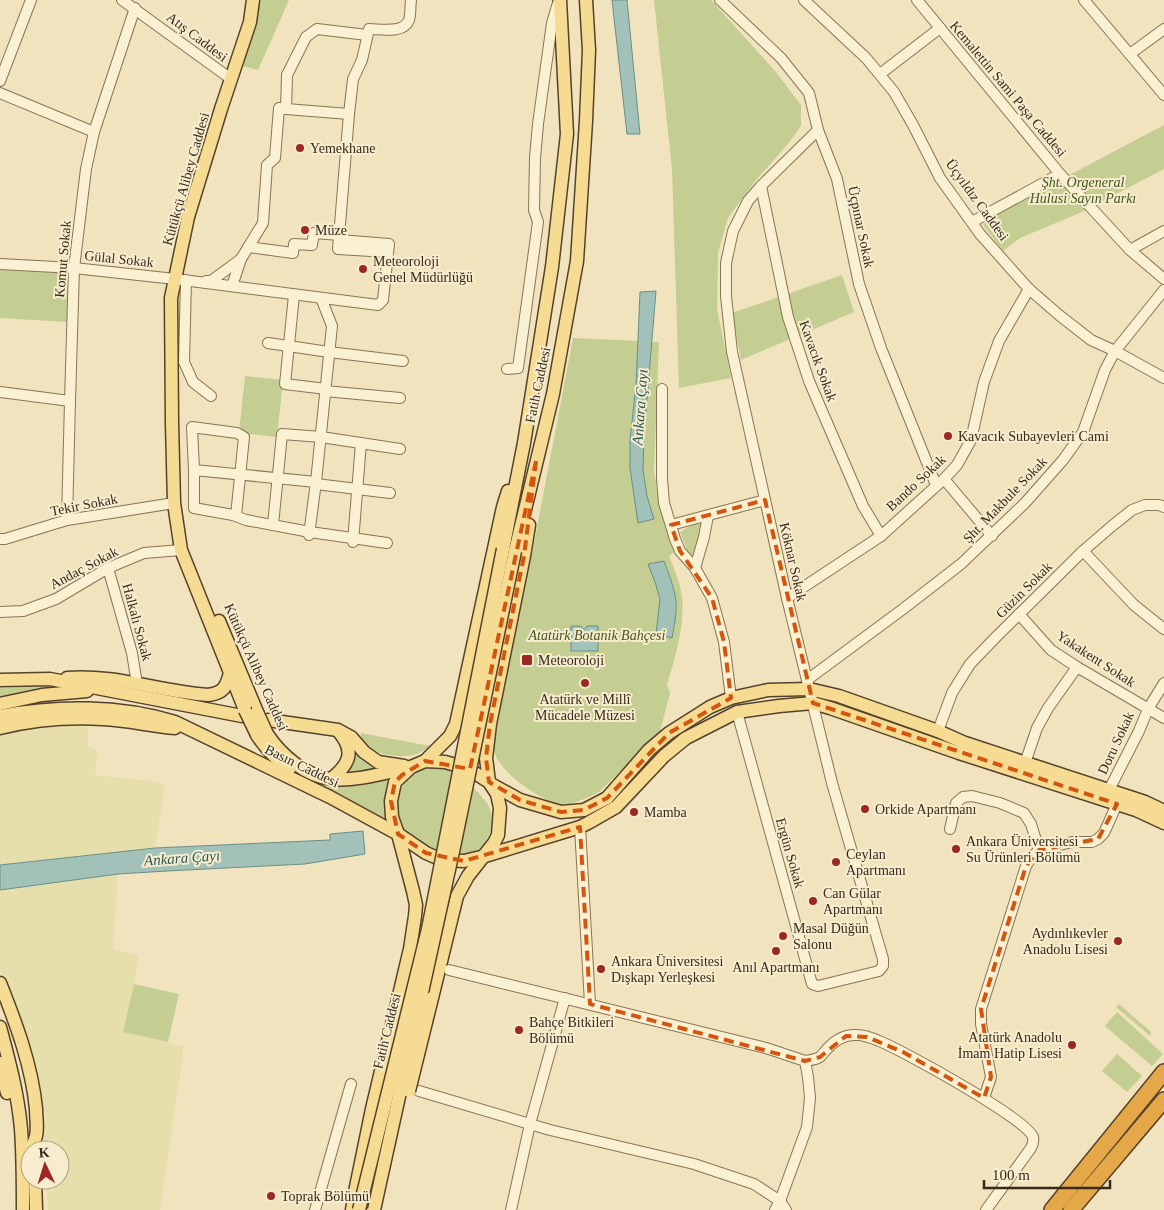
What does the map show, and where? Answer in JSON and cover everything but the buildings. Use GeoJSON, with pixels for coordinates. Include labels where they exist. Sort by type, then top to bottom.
{"type":"FeatureCollection","features":[{"type":"Feature","properties":{"kind":"highway"},"geometry":{"type":"LineString","coordinates":[[1052,1210],[1164,1072]]}},
{"type":"Feature","properties":{"kind":"highway"},"geometry":{"type":"LineString","coordinates":[[1070,1210],[1164,1100]]}},
{"type":"Feature","properties":{"kind":"main road","name":"Kütükçü Alibey Caddesi"},"geometry":{"type":"LineString","coordinates":[[253,0],[250,22],[188,217],[180,280],[171,298],[174,503],[181,550],[230,673],[248,712],[262,735],[265,748],[274,758],[330,796]]}},
{"type":"Feature","properties":{"kind":"main road","name":"Fatih Caddesi"},"geometry":{"type":"LineString","coordinates":[[374,1210],[454,847],[509,550],[552,267],[567,134],[560,0]]}},
{"type":"Feature","properties":{"kind":"main road","name":"Fatih Caddesi"},"geometry":{"type":"LineString","coordinates":[[359,1210],[428,929],[509,550],[536,461],[553,394],[577,260],[589,50],[586,0]]}},
{"type":"Feature","properties":{"kind":"main road"},"geometry":{"type":"LineString","coordinates":[[352,1210],[372,1109],[401,993],[410,950],[416,905],[392,817],[391,801],[396,782],[411,767],[425,761],[450,736],[456,724],[503,507],[524,444]]}},
{"type":"Feature","properties":{"kind":"main road"},"geometry":{"type":"LineString","coordinates":[[379,1210],[457,896],[468,876],[485,856],[498,835],[500,808],[497,794],[489,782],[486,758],[490,724],[524,556],[536,461]]}},
{"type":"Feature","properties":{"kind":"main road","name":"Kütükçü Alibey Caddesi"},"geometry":{"type":"LineString","coordinates":[[181,550],[213,608],[248,712]]}},
{"type":"Feature","properties":{"kind":"main road"},"geometry":{"type":"LineString","coordinates":[[0,680],[84,676],[208,696],[221,692],[230,673]]}},
{"type":"Feature","properties":{"kind":"main road"},"geometry":{"type":"LineString","coordinates":[[50,679],[105,690],[248,712]]}},
{"type":"Feature","properties":{"kind":"main road"},"geometry":{"type":"LineString","coordinates":[[425,761],[445,762],[463,767],[520,800],[561,812],[584,810],[607,798],[649,750],[669,733],[710,707],[731,698],[808,684],[965,743],[1145,802],[1164,811]]}},
{"type":"Feature","properties":{"kind":"main road"},"geometry":{"type":"LineString","coordinates":[[0,704],[62,693],[105,690]]}},
{"type":"Feature","properties":{"kind":"main road"},"geometry":{"type":"LineString","coordinates":[[398,834],[426,853],[442,860],[464,861],[580,827],[616,807],[664,756],[686,738],[737,712],[813,703],[959,753],[1136,810],[1164,823]]}},
{"type":"Feature","properties":{"kind":"main road","name":"Basın Caddesi"},"geometry":{"type":"LineString","coordinates":[[0,716],[61,709],[98,709],[156,716],[175,722],[330,796],[398,834]]}},
{"type":"Feature","properties":{"kind":"main road"},"geometry":{"type":"LineString","coordinates":[[0,728],[40,721],[90,718],[190,729]]}},
{"type":"Feature","properties":{"kind":"main road","name":"Basın Caddesi"},"geometry":{"type":"LineString","coordinates":[[268,720],[338,730],[351,737],[364,752],[378,762],[411,767]]}},
{"type":"Feature","properties":{"kind":"main road"},"geometry":{"type":"LineString","coordinates":[[331,779],[340,772],[347,762],[349,751],[346,740],[338,730]]}},
{"type":"Feature","properties":{"kind":"main road","name":"Kütükçü Alibey Caddesi"},"geometry":{"type":"LineString","coordinates":[[262,735],[293,762],[317,775],[331,779],[358,778],[411,767]]}},
{"type":"Feature","properties":{"kind":"main road"},"geometry":{"type":"LineString","coordinates":[[0,983],[19,1034],[31,1078],[37,1123],[36,1136],[34,1140]]}},
{"type":"Feature","properties":{"kind":"main road"},"geometry":{"type":"LineString","coordinates":[[0,1004],[23,1085],[28,1140]]}},
{"type":"Feature","properties":{"kind":"main road"},"geometry":{"type":"LineString","coordinates":[[0,1027],[12,1073],[21,1129],[26,1140]]}},
{"type":"Feature","properties":{"kind":"main road"},"geometry":{"type":"LineString","coordinates":[[0,1064],[16,1139],[20,1142]]}},
{"type":"Feature","properties":{"kind":"main road"},"geometry":{"type":"LineString","coordinates":[[23,1210],[25,1190]]}},
{"type":"Feature","properties":{"kind":"main road"},"geometry":{"type":"LineString","coordinates":[[35,1190],[36,1210]]}},
{"type":"Feature","properties":{"kind":"street"},"geometry":{"type":"LineString","coordinates":[[0,82],[31,0]]}},
{"type":"Feature","properties":{"kind":"street","name":"Atış Caddesi"},"geometry":{"type":"LineString","coordinates":[[122,0],[231,79]]}},
{"type":"Feature","properties":{"kind":"street"},"geometry":{"type":"LineString","coordinates":[[248,247],[293,253],[294,244],[312,245],[314,232],[339,241],[352,79],[362,60],[369,28],[399,29],[404,27],[409,20],[411,0]]}},
{"type":"Feature","properties":{"kind":"street"},"geometry":{"type":"LineString","coordinates":[[507,369],[518,368],[538,222],[534,210],[538,124],[552,23],[560,0]]}},
{"type":"Feature","properties":{"kind":"street","name":"Üçpınar Sokak"},"geometry":{"type":"LineString","coordinates":[[720,0],[781,58],[809,93],[818,130],[837,179],[859,284],[881,348],[940,482],[992,536]]}},
{"type":"Feature","properties":{"kind":"street","name":"Üçyıldız Caddesi"},"geometry":{"type":"LineString","coordinates":[[804,0],[866,58],[880,74],[894,92],[914,125],[940,178],[980,234],[1029,289],[1092,340],[1164,378]]}},
{"type":"Feature","properties":{"kind":"street","name":"Kemalettin Sami Paşa Caddesi"},"geometry":{"type":"LineString","coordinates":[[917,0],[1060,174],[1130,250],[1164,279]]}},
{"type":"Feature","properties":{"kind":"street"},"geometry":{"type":"LineString","coordinates":[[1084,0],[1164,95]]}},
{"type":"Feature","properties":{"kind":"street","name":"Komut Sokak"},"geometry":{"type":"LineString","coordinates":[[67,520],[74,268],[86,169],[94,132],[135,8]]}},
{"type":"Feature","properties":{"kind":"street"},"geometry":{"type":"LineString","coordinates":[[880,74],[940,28]]}},
{"type":"Feature","properties":{"kind":"street"},"geometry":{"type":"LineString","coordinates":[[286,109],[287,75],[306,37],[317,29],[367,35]]}},
{"type":"Feature","properties":{"kind":"street"},"geometry":{"type":"LineString","coordinates":[[1130,54],[1164,29]]}},
{"type":"Feature","properties":{"kind":"street"},"geometry":{"type":"LineString","coordinates":[[0,93],[94,132]]}},
{"type":"Feature","properties":{"kind":"street"},"geometry":{"type":"LineString","coordinates":[[232,286],[241,259],[263,223],[267,165],[275,158],[280,108],[348,114]]}},
{"type":"Feature","properties":{"kind":"street","name":"Köknar Sokak"},"geometry":{"type":"LineString","coordinates":[[818,130],[748,201],[733,231],[726,263],[726,296],[732,352],[787,598],[832,783],[882,959],[883,966],[879,971],[828,984]]}},
{"type":"Feature","properties":{"kind":"street"},"geometry":{"type":"LineString","coordinates":[[972,222],[1060,174]]}},
{"type":"Feature","properties":{"kind":"street","name":"Kavacık Sokak"},"geometry":{"type":"LineString","coordinates":[[761,186],[788,317],[809,381],[863,506],[880,536]]}},
{"type":"Feature","properties":{"kind":"street"},"geometry":{"type":"LineString","coordinates":[[1130,250],[1164,230]]}},
{"type":"Feature","properties":{"kind":"street","name":"Gülal Sokak"},"geometry":{"type":"LineString","coordinates":[[0,264],[74,268],[378,305],[383,300],[389,248],[339,241]]}},
{"type":"Feature","properties":{"kind":"street"},"geometry":{"type":"LineString","coordinates":[[197,279],[211,281],[241,259]]}},
{"type":"Feature","properties":{"kind":"street"},"geometry":{"type":"LineString","coordinates":[[180,280],[184,362],[193,382],[211,396]]}},
{"type":"Feature","properties":{"kind":"street","name":"Bando Sokak"},"geometry":{"type":"LineString","coordinates":[[787,598],[880,536],[957,465],[971,440],[984,382],[999,341],[1029,289]]}},
{"type":"Feature","properties":{"kind":"street","name":"Şht. Makbule Sokak"},"geometry":{"type":"LineString","coordinates":[[808,684],[961,564],[1025,503],[1063,460],[1083,432],[1105,370],[1115,351],[1164,290]]}},
{"type":"Feature","properties":{"kind":"street"},"geometry":{"type":"LineString","coordinates":[[294,294],[285,384],[400,398]]}},
{"type":"Feature","properties":{"kind":"street"},"geometry":{"type":"LineString","coordinates":[[309,533],[332,326],[321,298]]}},
{"type":"Feature","properties":{"kind":"street"},"geometry":{"type":"LineString","coordinates":[[268,343],[402,361]]}},
{"type":"Feature","properties":{"kind":"street"},"geometry":{"type":"LineString","coordinates":[[662,389],[664,503],[680,551],[695,568],[712,598],[724,642],[731,698]]}},
{"type":"Feature","properties":{"kind":"street"},"geometry":{"type":"LineString","coordinates":[[0,392],[70,401]]}},
{"type":"Feature","properties":{"kind":"street"},"geometry":{"type":"LineString","coordinates":[[236,516],[244,436],[237,433],[192,427],[194,508],[309,533],[387,543]]}},
{"type":"Feature","properties":{"kind":"street"},"geometry":{"type":"LineString","coordinates":[[273,525],[282,434],[321,437],[400,449]]}},
{"type":"Feature","properties":{"kind":"street"},"geometry":{"type":"LineString","coordinates":[[353,540],[361,443]]}},
{"type":"Feature","properties":{"kind":"street"},"geometry":{"type":"LineString","coordinates":[[194,470],[277,478],[390,493]]}},
{"type":"Feature","properties":{"kind":"street"},"geometry":{"type":"LineString","coordinates":[[671,525],[765,500]]}},
{"type":"Feature","properties":{"kind":"street","name":"Tekir Sokak"},"geometry":{"type":"LineString","coordinates":[[0,539],[67,520],[174,503]]}},
{"type":"Feature","properties":{"kind":"street","name":"Güzin Sokak"},"geometry":{"type":"LineString","coordinates":[[938,732],[952,693],[970,664],[1019,614],[1083,551],[1132,510],[1145,505],[1160,505],[1164,507]]}},
{"type":"Feature","properties":{"kind":"street"},"geometry":{"type":"LineString","coordinates":[[695,568],[708,516]]}},
{"type":"Feature","properties":{"kind":"street","name":"Andaç Sokak"},"geometry":{"type":"LineString","coordinates":[[0,612],[23,610],[56,599],[108,568],[144,553],[181,550]]}},
{"type":"Feature","properties":{"kind":"street"},"geometry":{"type":"LineString","coordinates":[[1083,551],[1134,605],[1164,629]]}},
{"type":"Feature","properties":{"kind":"street","name":"Halkalı Sokak"},"geometry":{"type":"LineString","coordinates":[[108,568],[132,653],[137,684]]}},
{"type":"Feature","properties":{"kind":"street","name":"Yakakent Sokak"},"geometry":{"type":"LineString","coordinates":[[1019,614],[1051,650],[1164,718]]}},
{"type":"Feature","properties":{"kind":"street"},"geometry":{"type":"LineString","coordinates":[[1025,763],[1037,728],[1048,708],[1077,667]]}},
{"type":"Feature","properties":{"kind":"street","name":"Doru Sokak"},"geometry":{"type":"LineString","coordinates":[[1109,790],[1148,709],[1164,683]]}},
{"type":"Feature","properties":{"kind":"street","name":"Ergün Sokak"},"geometry":{"type":"LineString","coordinates":[[737,712],[812,984],[818,986],[828,984]]}},
{"type":"Feature","properties":{"kind":"street"},"geometry":{"type":"LineString","coordinates":[[950,829],[956,803],[963,797],[972,796],[1000,803],[1024,813],[1031,824],[1039,850]]}},
{"type":"Feature","properties":{"kind":"street"},"geometry":{"type":"LineString","coordinates":[[984,1098],[991,1077],[980,1024],[981,1009],[1026,866],[1039,850],[1072,842],[1092,842],[1098,839],[1104,833],[1117,804]]}},
{"type":"Feature","properties":{"kind":"street"},"geometry":{"type":"LineString","coordinates":[[580,827],[590,1004]]}},
{"type":"Feature","properties":{"kind":"street"},"geometry":{"type":"LineString","coordinates":[[449,970],[766,1048],[805,1061],[820,1057],[838,1039],[846,1036],[867,1036],[879,1041],[903,1052],[984,1098],[1026,1127],[1033,1136],[1031,1148],[986,1210]]}},
{"type":"Feature","properties":{"kind":"street"},"geometry":{"type":"LineString","coordinates":[[511,1210],[530,1124],[565,998]]}},
{"type":"Feature","properties":{"kind":"street"},"geometry":{"type":"LineString","coordinates":[[777,1205],[807,1127],[810,1098],[805,1061]]}},
{"type":"Feature","properties":{"kind":"street"},"geometry":{"type":"LineString","coordinates":[[316,1210],[351,1084]]}},
{"type":"Feature","properties":{"kind":"street"},"geometry":{"type":"LineString","coordinates":[[419,1091],[550,1130],[694,1164],[754,1184],[777,1205],[786,1210]]}},
{"type":"Feature","properties":{"kind":"highlighted area"},"geometry":{"type":"Polygon","coordinates":[[[536,461],[524,556],[490,724],[486,758],[489,782],[520,800],[561,812],[584,810],[607,798],[669,733],[731,698],[724,642],[712,598],[680,551],[671,525],[765,500],[813,703],[1117,804],[1098,839],[1039,850],[1026,866],[981,1009],[991,1077],[984,1098],[903,1052],[867,1037],[846,1036],[820,1057],[805,1061],[590,1004],[580,827],[464,861],[426,853],[398,834],[391,801],[395,782],[402,775],[425,761],[470,769],[536,461]]]}},
{"type":"Feature","properties":{"kind":"shaded area"},"geometry":{"type":"Polygon","coordinates":[[[88,725],[88,747],[98,751],[95,775],[151,781],[165,785],[155,848],[0,865],[0,735],[26,730],[88,725]]]}},
{"type":"Feature","properties":{"kind":"shaded area"},"geometry":{"type":"Polygon","coordinates":[[[118,874],[113,949],[139,955],[123,1032],[184,1047],[160,1210],[48,1210],[47,1190],[70,1190],[70,1140],[44,1140],[31,1054],[0,969],[0,890],[118,874]]]}},
{"type":"Feature","properties":{"kind":"green space"},"geometry":{"type":"Polygon","coordinates":[[[259,0],[289,0],[258,70],[243,66],[259,0]]]}},
{"type":"Feature","properties":{"kind":"green space"},"geometry":{"type":"Polygon","coordinates":[[[654,0],[711,0],[776,72],[801,105],[801,126],[788,144],[756,180],[728,218],[718,253],[717,309],[731,378],[679,388],[672,169],[654,0]]]}},
{"type":"Feature","properties":{"kind":"green space","name":"Şht. Orgeneral Hulusi Sayın Parkı"},"geometry":{"type":"Polygon","coordinates":[[[1164,125],[1164,169],[1082,212],[1020,238],[1003,251],[983,225],[988,218],[1164,125]]]}},
{"type":"Feature","properties":{"kind":"green space"},"geometry":{"type":"Polygon","coordinates":[[[1,268],[68,274],[67,322],[0,318],[1,268]]]}},
{"type":"Feature","properties":{"kind":"green space"},"geometry":{"type":"Polygon","coordinates":[[[842,275],[854,312],[741,360],[732,313],[842,275]]]}},
{"type":"Feature","properties":{"kind":"green space","name":"Atatürk Botanik Bahçesi"},"geometry":{"type":"Polygon","coordinates":[[[573,338],[659,342],[654,471],[660,509],[676,551],[669,556],[680,586],[683,608],[679,642],[667,685],[670,693],[660,732],[599,792],[576,802],[562,804],[534,793],[514,778],[499,762],[495,753],[494,743],[573,338]]]}},
{"type":"Feature","properties":{"kind":"green space"},"geometry":{"type":"Polygon","coordinates":[[[245,376],[283,380],[277,437],[239,433],[245,376]]]}},
{"type":"Feature","properties":{"kind":"green space"},"geometry":{"type":"Polygon","coordinates":[[[700,523],[703,531],[695,553],[689,556],[680,532],[694,524],[700,523]]]}},
{"type":"Feature","properties":{"kind":"green space"},"geometry":{"type":"Polygon","coordinates":[[[64,687],[0,700],[0,688],[64,687]]]}},
{"type":"Feature","properties":{"kind":"green space"},"geometry":{"type":"Polygon","coordinates":[[[361,733],[430,746],[423,751],[407,756],[383,754],[367,749],[361,739],[361,733]]]}},
{"type":"Feature","properties":{"kind":"green space"},"geometry":{"type":"Polygon","coordinates":[[[353,750],[361,759],[378,770],[344,776],[353,750]]]}},
{"type":"Feature","properties":{"kind":"green space"},"geometry":{"type":"Polygon","coordinates":[[[436,767],[452,772],[464,780],[483,798],[491,811],[493,824],[491,831],[484,844],[477,851],[460,855],[439,851],[410,837],[401,826],[397,815],[397,803],[399,792],[404,783],[408,778],[422,770],[436,767]]]}},
{"type":"Feature","properties":{"kind":"green space"},"geometry":{"type":"Polygon","coordinates":[[[392,777],[385,798],[385,820],[327,788],[328,786],[340,787],[392,777]]]}},
{"type":"Feature","properties":{"kind":"green space"},"geometry":{"type":"Polygon","coordinates":[[[134,984],[179,994],[168,1042],[123,1032],[134,984]]]}},
{"type":"Feature","properties":{"kind":"green space"},"geometry":{"type":"Polygon","coordinates":[[[1119,1004],[1150,1031],[1150,1036],[1116,1007],[1119,1004]]]}},
{"type":"Feature","properties":{"kind":"green space"},"geometry":{"type":"Polygon","coordinates":[[[1117,1012],[1163,1054],[1152,1066],[1105,1026],[1117,1012]]]}},
{"type":"Feature","properties":{"kind":"green space"},"geometry":{"type":"Polygon","coordinates":[[[1117,1054],[1142,1076],[1127,1092],[1102,1071],[1117,1054]]]}},
{"type":"Feature","properties":{"kind":"water"},"geometry":{"type":"Polygon","coordinates":[[[612,0],[627,0],[640,134],[627,134],[612,0]]]}},
{"type":"Feature","properties":{"kind":"water","name":"Ankara Çayı"},"geometry":{"type":"Polygon","coordinates":[[[656,291],[644,435],[643,470],[647,496],[654,519],[638,523],[630,468],[630,440],[636,385],[640,292],[656,291]]]}},
{"type":"Feature","properties":{"kind":"water"},"geometry":{"type":"Polygon","coordinates":[[[664,561],[676,601],[676,615],[672,638],[656,634],[660,599],[648,564],[664,561]]]}},
{"type":"Feature","properties":{"kind":"water"},"geometry":{"type":"Polygon","coordinates":[[[571,626],[581,626],[585,629],[587,626],[598,626],[598,651],[571,651],[571,626]]]}},
{"type":"Feature","properties":{"kind":"water","name":"Ankara Çayı"},"geometry":{"type":"Polygon","coordinates":[[[363,831],[365,854],[305,864],[118,874],[0,890],[0,865],[155,848],[330,840],[330,834],[363,831]]]}},
{"type":"Feature","properties":{"kind":"place","name":"Yemekhane"},"geometry":{"type":"Point","coordinates":[300,148]}},
{"type":"Feature","properties":{"kind":"place","name":"Müze"},"geometry":{"type":"Point","coordinates":[305,230]}},
{"type":"Feature","properties":{"kind":"place","name":"Meteoroloji Genel Müdürlüğü"},"geometry":{"type":"Point","coordinates":[363,269]}},
{"type":"Feature","properties":{"kind":"place","name":"Kavacık Subayevleri Cami"},"geometry":{"type":"Point","coordinates":[948,436]}},
{"type":"Feature","properties":{"kind":"place","name":"Meteoroloji"},"geometry":{"type":"Point","coordinates":[527,660]}},
{"type":"Feature","properties":{"kind":"place","name":"Atatürk ve Millî Mücadele Müzesi"},"geometry":{"type":"Point","coordinates":[585,683]}},
{"type":"Feature","properties":{"kind":"place","name":"Orkide Apartmanı"},"geometry":{"type":"Point","coordinates":[865,809]}},
{"type":"Feature","properties":{"kind":"place","name":"Mamba"},"geometry":{"type":"Point","coordinates":[634,812]}},
{"type":"Feature","properties":{"kind":"place","name":"Ankara Üniversitesi Su Ürünleri Bölümü"},"geometry":{"type":"Point","coordinates":[956,849]}},
{"type":"Feature","properties":{"kind":"place","name":"Ceylan Apartmanı"},"geometry":{"type":"Point","coordinates":[836,862]}},
{"type":"Feature","properties":{"kind":"place","name":"Can Gülar Apartmanı"},"geometry":{"type":"Point","coordinates":[813,901]}},
{"type":"Feature","properties":{"kind":"place","name":"Masal Düğün Salonu"},"geometry":{"type":"Point","coordinates":[783,936]}},
{"type":"Feature","properties":{"kind":"place","name":"Aydınlıkevler Anadolu Lisesi"},"geometry":{"type":"Point","coordinates":[1118,941]}},
{"type":"Feature","properties":{"kind":"place","name":"Anıl Apartmanı"},"geometry":{"type":"Point","coordinates":[776,951]}},
{"type":"Feature","properties":{"kind":"place","name":"Ankara Üniversitesi Dışkapı Yerleşkesi"},"geometry":{"type":"Point","coordinates":[601,969]}},
{"type":"Feature","properties":{"kind":"place","name":"Bahçe Bitkileri Bölümü"},"geometry":{"type":"Point","coordinates":[519,1030]}},
{"type":"Feature","properties":{"kind":"place","name":"Atatürk Anadolu İmam Hatip Lisesi"},"geometry":{"type":"Point","coordinates":[1072,1045]}},
{"type":"Feature","properties":{"kind":"place","name":"Toprak Bölümü"},"geometry":{"type":"Point","coordinates":[271,1196]}}]}
